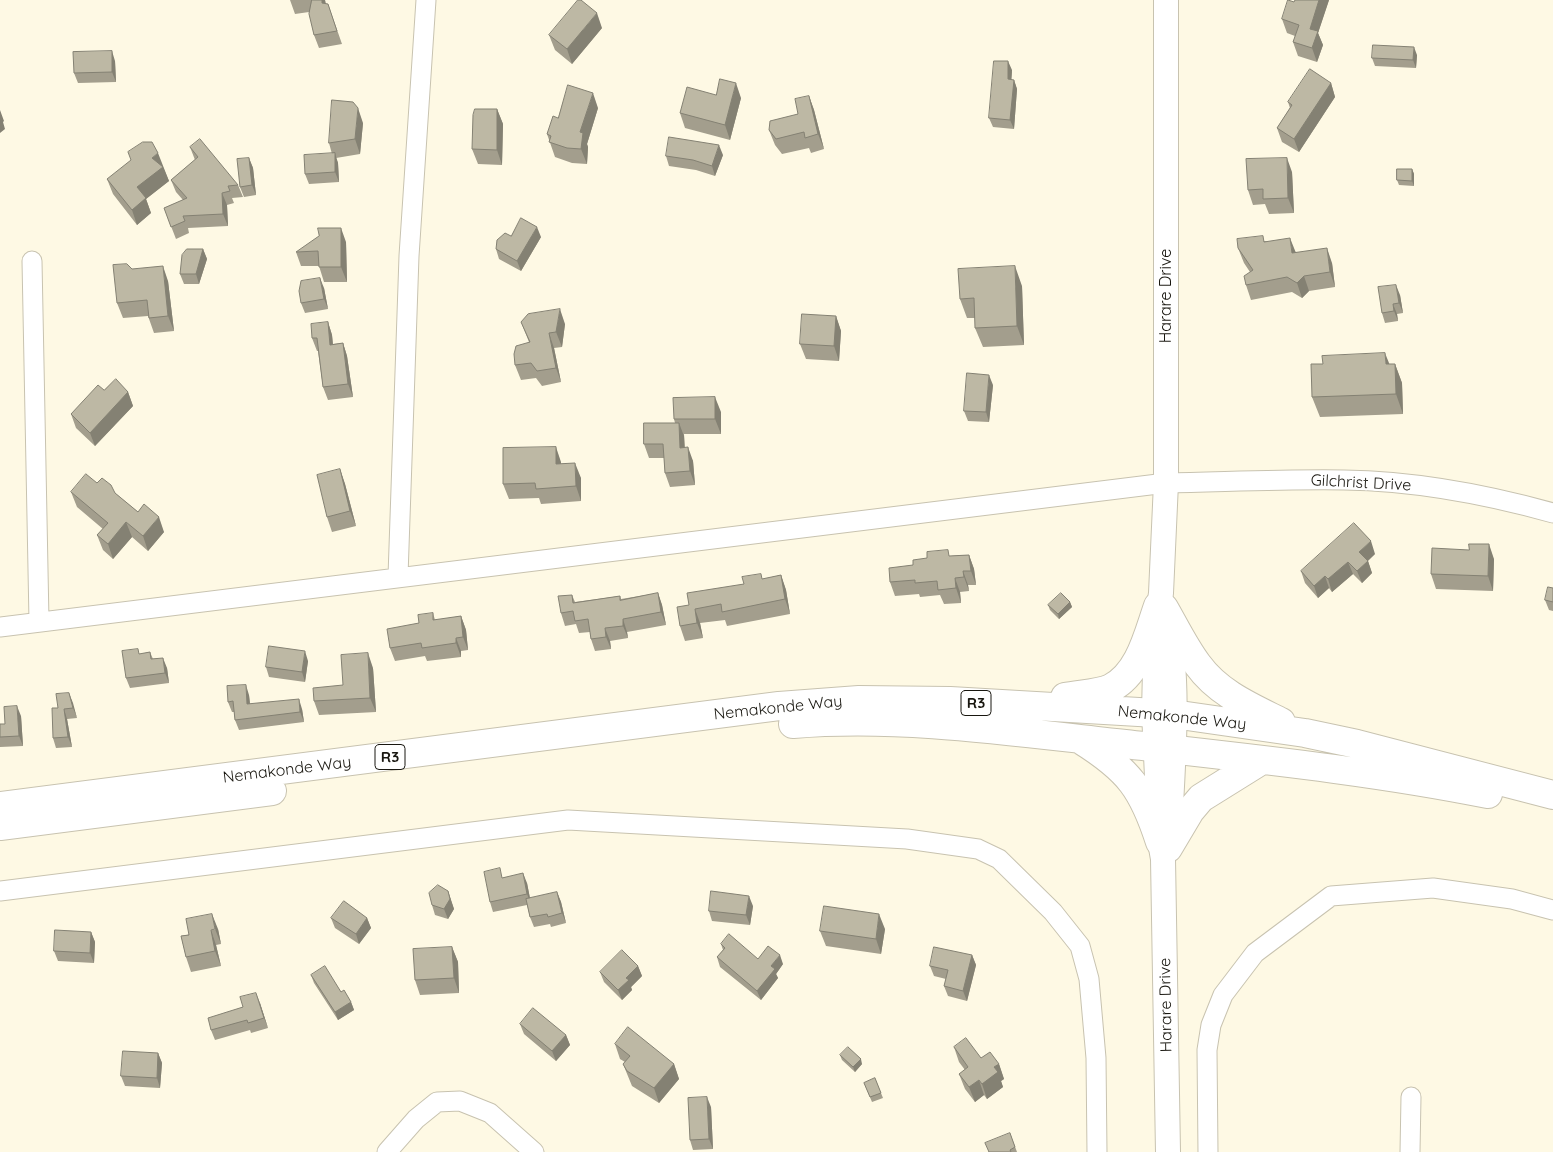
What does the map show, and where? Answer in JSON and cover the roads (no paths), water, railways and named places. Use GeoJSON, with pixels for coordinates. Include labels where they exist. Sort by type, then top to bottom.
{"type":"FeatureCollection","features":[{"type":"Feature","properties":{"kind":"highway"},"geometry":{"type":"LineString","coordinates":[[1019,705],[1110,688],[1133,668],[1141,653],[1161,602]]}},
{"type":"Feature","properties":{"kind":"highway"},"geometry":{"type":"LineString","coordinates":[[1161,602],[1198,666],[1209,678],[1227,694],[1305,733]]}},
{"type":"Feature","properties":{"kind":"highway","name":"Nemakonde Way"},"geometry":{"type":"LineString","coordinates":[[0,806],[779,706],[859,700],[950,701],[1163,713],[1305,733],[1441,764],[1553,795]]}},
{"type":"Feature","properties":{"kind":"highway","name":"Nemakonde Way"},"geometry":{"type":"LineString","coordinates":[[0,826],[754,727],[807,722],[861,720],[950,726],[1262,760],[1431,783],[1553,808]]}},
{"type":"Feature","properties":{"kind":"highway"},"geometry":{"type":"LineString","coordinates":[[1078,739],[1101,753],[1132,781],[1150,811],[1164,850]]}},
{"type":"Feature","properties":{"kind":"highway"},"geometry":{"type":"LineString","coordinates":[[1164,850],[1201,798],[1262,760]]}},
{"type":"Feature","properties":{"kind":"main road","name":"Harare Drive"},"geometry":{"type":"LineString","coordinates":[[1166,0],[1166,483],[1161,602],[1172,654],[1163,713],[1168,1152]]}},
{"type":"Feature","properties":{"kind":"street"},"geometry":{"type":"LineString","coordinates":[[398,576],[409,256],[426,0]]}},
{"type":"Feature","properties":{"kind":"street"},"geometry":{"type":"LineString","coordinates":[[32,261],[39,621]]}},
{"type":"Feature","properties":{"kind":"street","name":"Gilchrist Drive"},"geometry":{"type":"LineString","coordinates":[[0,627],[398,576],[1166,483],[1344,480],[1393,483],[1446,488],[1553,513]]}},
{"type":"Feature","properties":{"kind":"street"},"geometry":{"type":"LineString","coordinates":[[0,891],[568,820],[907,839],[978,849],[999,859],[1053,912],[1080,946],[1089,980],[1096,1058],[1097,1152]]}},
{"type":"Feature","properties":{"kind":"street"},"geometry":{"type":"LineString","coordinates":[[1208,1152],[1207,1050],[1211,1024],[1223,996],[1254,953],[1331,896],[1433,888],[1512,899],[1553,910]]}},
{"type":"Feature","properties":{"kind":"street"},"geometry":{"type":"LineString","coordinates":[[1410,1152],[1411,1097]]}},
{"type":"Feature","properties":{"kind":"street"},"geometry":{"type":"LineString","coordinates":[[387,1152],[416,1119],[437,1102],[460,1101],[490,1113],[534,1152]]}}]}
